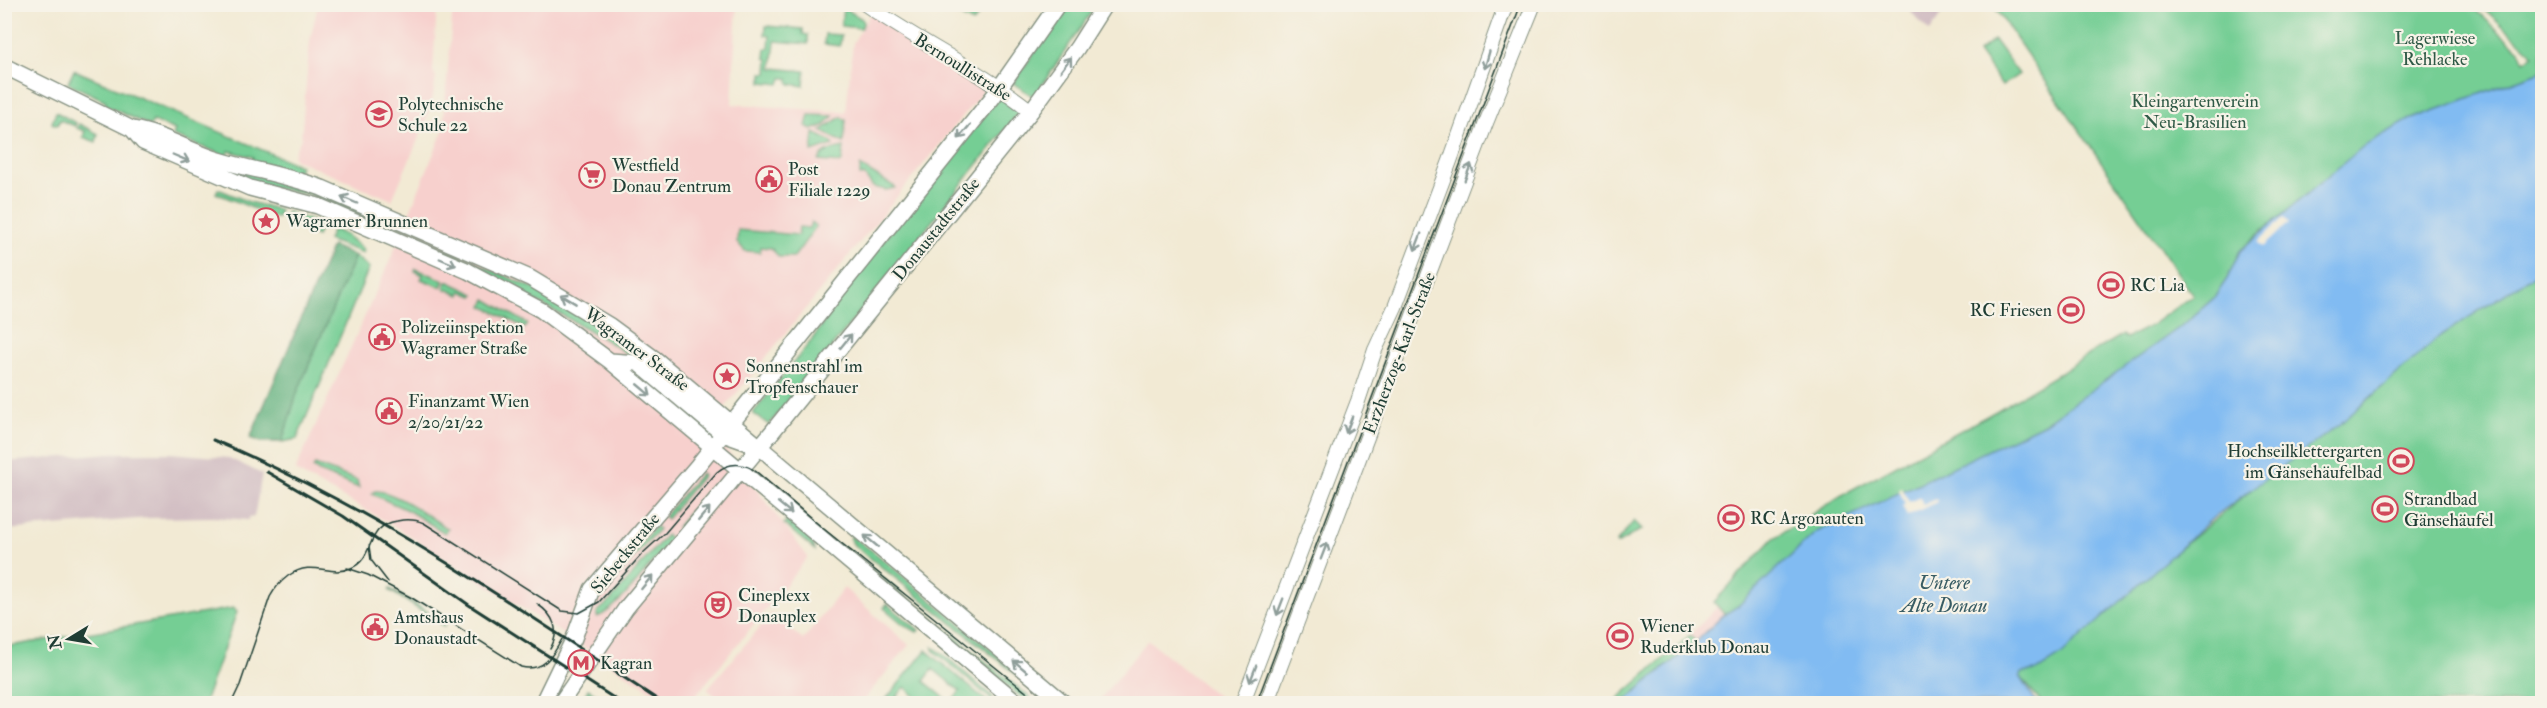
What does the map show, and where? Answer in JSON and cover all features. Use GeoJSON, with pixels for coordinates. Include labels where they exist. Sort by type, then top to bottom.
{"type":"FeatureCollection","features":[{"type":"Feature","properties":{"kind":"main road","name":"Bernoullistraße"},"geometry":{"type":"LineString","coordinates":[[865,4],[893,24],[1001,87],[1031,111]]}},
{"type":"Feature","properties":{"kind":"main road"},"geometry":{"type":"LineString","coordinates":[[610,361],[638,363],[727,428],[1001,87],[1058,4]]}},
{"type":"Feature","properties":{"kind":"main road","name":"Donaustadtstraße"},"geometry":{"type":"LineString","coordinates":[[739,471],[1031,111],[1077,48],[1105,4]]}},
{"type":"Feature","properties":{"kind":"main road","name":"Erzherzog-Karl-Straße"},"geometry":{"type":"LineString","coordinates":[[1242,704],[1358,401],[1375,350],[1395,307],[1506,4]]}},
{"type":"Feature","properties":{"kind":"main road","name":"Erzherzog-Karl-Straße"},"geometry":{"type":"LineString","coordinates":[[1266,704],[1486,123],[1534,4]]}},
{"type":"Feature","properties":{"kind":"main road","name":"Wagramer Straße"},"geometry":{"type":"LineString","coordinates":[[4,66],[132,129],[150,132],[218,159],[297,179],[322,188],[530,278],[610,326],[655,359],[727,428],[760,447],[1065,704]]}},
{"type":"Feature","properties":{"kind":"main road","name":"Wagramer Straße"},"geometry":{"type":"LineString","coordinates":[[132,129],[143,142],[250,188],[318,206],[486,279],[541,310],[610,361],[1019,704]]}},
{"type":"Feature","properties":{"kind":"main road","name":"Siebeckstraße"},"geometry":{"type":"LineString","coordinates":[[542,704],[581,620],[592,589],[727,428]]}},
{"type":"Feature","properties":{"kind":"main road","name":"Siebeckstraße"},"geometry":{"type":"LineString","coordinates":[[560,704],[604,639],[647,582],[739,471]]}},
{"type":"Feature","properties":{"kind":"main road"},"geometry":{"type":"LineString","coordinates":[[581,620],[604,639]]}},
{"type":"Feature","properties":{"kind":"shaded area"},"geometry":{"type":"Polygon","coordinates":[[[318,5],[437,5],[433,71],[436,77],[433,95],[426,121],[392,200],[295,159],[293,155],[301,139],[310,41],[318,5]]]}},
{"type":"Feature","properties":{"kind":"shaded area"},"geometry":{"type":"Polygon","coordinates":[[[453,5],[737,5],[732,104],[846,112],[853,43],[872,11],[989,84],[709,427],[808,557],[690,703],[671,703],[391,524],[295,471],[388,265],[443,131],[453,5]]]}},
{"type":"Feature","properties":{"kind":"shaded area"},"geometry":{"type":"Polygon","coordinates":[[[1904,5],[1947,5],[1930,32],[1904,5]]]}},
{"type":"Feature","properties":{"kind":"shaded area"},"geometry":{"type":"Polygon","coordinates":[[[111,453],[170,453],[229,458],[262,474],[254,517],[249,517],[248,520],[214,517],[149,518],[5,530],[5,462],[111,453]]]}},
{"type":"Feature","properties":{"kind":"shaded area"},"geometry":{"type":"Polygon","coordinates":[[[844,588],[909,645],[861,703],[724,703],[707,689],[772,613],[803,640],[844,588]]]}},
{"type":"Feature","properties":{"kind":"shaded area"},"geometry":{"type":"Polygon","coordinates":[[[1717,607],[1725,615],[1696,642],[1690,635],[1717,607]]]}},
{"type":"Feature","properties":{"kind":"shaded area"},"geometry":{"type":"Polygon","coordinates":[[[1148,640],[1226,703],[1097,703],[1148,640]]]}},
{"type":"Feature","properties":{"kind":"green space"},"geometry":{"type":"Polygon","coordinates":[[[824,5],[839,5],[862,19],[861,28],[841,26],[843,8],[824,5]]]}},
{"type":"Feature","properties":{"kind":"green space"},"geometry":{"type":"Polygon","coordinates":[[[940,5],[985,5],[973,23],[940,5]]]}},
{"type":"Feature","properties":{"kind":"green space"},"geometry":{"type":"Polygon","coordinates":[[[1067,5],[1096,5],[1034,97],[1013,83],[1067,5]]]}},
{"type":"Feature","properties":{"kind":"green space","name":"Kleingartenverein Neu-Brasilien"},"geometry":{"type":"Polygon","coordinates":[[[1993,5],[2470,5],[2519,50],[2524,61],[2534,55],[2480,5],[2542,5],[2542,71],[2409,120],[2261,231],[2240,251],[2227,279],[2214,298],[2183,325],[2107,380],[2045,423],[1725,615],[1714,602],[1774,538],[1842,495],[1996,411],[2122,335],[2126,338],[2150,326],[2193,295],[1993,5]]]}},
{"type":"Feature","properties":{"kind":"green space"},"geometry":{"type":"Polygon","coordinates":[[[766,26],[803,29],[803,34],[808,35],[808,44],[775,41],[772,68],[805,71],[804,86],[790,84],[788,78],[782,78],[780,84],[762,82],[762,73],[767,73],[768,59],[765,58],[770,36],[765,35],[766,26]]]}},
{"type":"Feature","properties":{"kind":"green space"},"geometry":{"type":"Polygon","coordinates":[[[825,34],[841,35],[840,46],[824,44],[825,34]]]}},
{"type":"Feature","properties":{"kind":"green space"},"geometry":{"type":"Polygon","coordinates":[[[1994,40],[2019,74],[2002,86],[1978,52],[1994,40]]]}},
{"type":"Feature","properties":{"kind":"green space"},"geometry":{"type":"Polygon","coordinates":[[[74,70],[300,166],[297,174],[251,163],[253,157],[229,151],[227,156],[173,136],[175,130],[153,121],[150,126],[105,105],[106,101],[68,83],[74,70]]]}},
{"type":"Feature","properties":{"kind":"green space"},"geometry":{"type":"Polygon","coordinates":[[[999,97],[1022,109],[769,425],[753,413],[811,341],[862,267],[999,97]]]}},
{"type":"Feature","properties":{"kind":"green space"},"geometry":{"type":"Polygon","coordinates":[[[56,112],[76,123],[75,126],[60,120],[57,125],[52,123],[56,112]]]}},
{"type":"Feature","properties":{"kind":"green space"},"geometry":{"type":"Polygon","coordinates":[[[809,115],[833,116],[825,125],[812,130],[806,126],[809,115]]]}},
{"type":"Feature","properties":{"kind":"green space"},"geometry":{"type":"Polygon","coordinates":[[[841,117],[846,120],[844,143],[821,131],[841,117]]]}},
{"type":"Feature","properties":{"kind":"green space"},"geometry":{"type":"Polygon","coordinates":[[[79,124],[98,134],[96,142],[83,137],[85,131],[77,128],[79,124]]]}},
{"type":"Feature","properties":{"kind":"green space"},"geometry":{"type":"Polygon","coordinates":[[[814,133],[832,142],[833,145],[812,152],[814,133]]]}},
{"type":"Feature","properties":{"kind":"green space"},"geometry":{"type":"Polygon","coordinates":[[[844,147],[840,163],[819,161],[826,153],[844,147]]]}},
{"type":"Feature","properties":{"kind":"green space"},"geometry":{"type":"Polygon","coordinates":[[[198,157],[283,180],[378,217],[375,222],[310,194],[258,185],[198,157]]]}},
{"type":"Feature","properties":{"kind":"green space"},"geometry":{"type":"Polygon","coordinates":[[[860,166],[895,188],[886,190],[873,187],[864,175],[860,176],[860,166]]]}},
{"type":"Feature","properties":{"kind":"green space"},"geometry":{"type":"Polygon","coordinates":[[[218,189],[249,202],[280,210],[277,218],[216,193],[218,189]]]}},
{"type":"Feature","properties":{"kind":"green space"},"geometry":{"type":"Polygon","coordinates":[[[287,212],[322,225],[317,236],[291,224],[293,220],[284,217],[287,212]]]}},
{"type":"Feature","properties":{"kind":"green space"},"geometry":{"type":"Polygon","coordinates":[[[811,222],[815,228],[794,257],[779,257],[771,248],[760,247],[760,252],[745,251],[737,242],[738,230],[798,235],[799,227],[809,228],[811,222]]]}},
{"type":"Feature","properties":{"kind":"green space"},"geometry":{"type":"Polygon","coordinates":[[[333,229],[347,236],[364,250],[363,253],[328,240],[333,229]]]}},
{"type":"Feature","properties":{"kind":"green space"},"geometry":{"type":"Polygon","coordinates":[[[424,241],[543,292],[589,319],[656,369],[654,372],[627,353],[569,319],[420,245],[424,241]]]}},
{"type":"Feature","properties":{"kind":"green space"},"geometry":{"type":"Polygon","coordinates":[[[332,246],[355,256],[297,393],[282,442],[261,442],[250,438],[332,246]]]}},
{"type":"Feature","properties":{"kind":"green space"},"geometry":{"type":"Polygon","coordinates":[[[355,256],[369,268],[297,439],[282,442],[297,393],[355,256]]]}},
{"type":"Feature","properties":{"kind":"green space"},"geometry":{"type":"Polygon","coordinates":[[[416,269],[444,280],[441,287],[421,279],[423,275],[415,271],[416,269]]]}},
{"type":"Feature","properties":{"kind":"green space","name":"Strandbad Gänsehäufel"},"geometry":{"type":"Polygon","coordinates":[[[2542,270],[2542,703],[2042,703],[2020,676],[2020,658],[2059,627],[2172,555],[2284,463],[2362,405],[2435,340],[2474,312],[2542,270]]]}},
{"type":"Feature","properties":{"kind":"green space"},"geometry":{"type":"Polygon","coordinates":[[[447,281],[475,294],[473,296],[461,291],[460,295],[444,288],[447,281]]]}},
{"type":"Feature","properties":{"kind":"green space"},"geometry":{"type":"Polygon","coordinates":[[[486,299],[528,324],[525,328],[483,306],[486,299]]]}},
{"type":"Feature","properties":{"kind":"green space"},"geometry":{"type":"Polygon","coordinates":[[[315,465],[357,480],[359,488],[319,472],[313,468],[315,465]]]}},
{"type":"Feature","properties":{"kind":"green space"},"geometry":{"type":"Polygon","coordinates":[[[701,473],[703,475],[667,519],[664,516],[701,473]]]}},
{"type":"Feature","properties":{"kind":"green space"},"geometry":{"type":"Polygon","coordinates":[[[712,485],[716,486],[680,529],[677,527],[712,485]]]}},
{"type":"Feature","properties":{"kind":"green space"},"geometry":{"type":"Polygon","coordinates":[[[375,491],[402,500],[448,529],[445,533],[409,511],[372,494],[375,491]]]}},
{"type":"Feature","properties":{"kind":"green space"},"geometry":{"type":"Polygon","coordinates":[[[788,520],[812,540],[815,550],[784,524],[788,520]]]}},
{"type":"Feature","properties":{"kind":"green space"},"geometry":{"type":"Polygon","coordinates":[[[1634,521],[1642,529],[1617,544],[1616,543],[1634,521]]]}},
{"type":"Feature","properties":{"kind":"green space"},"geometry":{"type":"Polygon","coordinates":[[[655,526],[659,529],[600,596],[607,584],[655,526]]]}},
{"type":"Feature","properties":{"kind":"green space"},"geometry":{"type":"Polygon","coordinates":[[[666,535],[671,539],[626,594],[606,613],[597,617],[597,612],[610,601],[666,535]]]}},
{"type":"Feature","properties":{"kind":"green space"},"geometry":{"type":"Polygon","coordinates":[[[851,536],[875,553],[1037,688],[1036,690],[854,545],[850,539],[851,536]]]}},
{"type":"Feature","properties":{"kind":"green space"},"geometry":{"type":"Polygon","coordinates":[[[844,547],[1037,703],[1028,703],[844,547]]]}},
{"type":"Feature","properties":{"kind":"green space"},"geometry":{"type":"Polygon","coordinates":[[[390,589],[446,623],[444,626],[390,589]]]}},
{"type":"Feature","properties":{"kind":"green space"},"geometry":{"type":"Polygon","coordinates":[[[887,604],[919,630],[917,632],[903,624],[884,608],[887,604]]]}},
{"type":"Feature","properties":{"kind":"green space"},"geometry":{"type":"Polygon","coordinates":[[[234,608],[237,612],[204,703],[6,703],[5,647],[234,608]]]}},
{"type":"Feature","properties":{"kind":"green space"},"geometry":{"type":"Polygon","coordinates":[[[1690,635],[1696,642],[1623,702],[1612,704],[1690,635]]]}},
{"type":"Feature","properties":{"kind":"green space"},"geometry":{"type":"Polygon","coordinates":[[[933,647],[993,697],[991,699],[933,650],[933,647]]]}},
{"type":"Feature","properties":{"kind":"green space"},"geometry":{"type":"Polygon","coordinates":[[[926,650],[989,703],[951,703],[911,703],[916,697],[905,687],[891,703],[883,703],[926,650]],[[933,669],[924,681],[951,703],[960,691],[933,669]]]}},
{"type":"Feature","properties":{"kind":"green space"},"geometry":{"type":"Polygon","coordinates":[[[588,689],[611,703],[581,703],[588,689]]]}},
{"type":"Feature","properties":{"kind":"water","name":"Untere Alte Donau"},"geometry":{"type":"Polygon","coordinates":[[[2542,71],[2542,270],[2440,336],[2340,424],[2214,517],[2060,656],[2037,671],[2021,673],[2020,676],[2037,703],[1621,704],[1696,642],[1722,616],[1738,606],[1815,533],[2045,423],[2183,325],[2214,298],[2227,279],[2240,251],[2366,144],[2409,120],[2542,71]]]}},
{"type":"Feature","properties":{"kind":"pier"},"geometry":{"type":"Polygon","coordinates":[[[2284,217],[2289,223],[2263,247],[2258,242],[2284,217]]]}},
{"type":"Feature","properties":{"kind":"pier"},"geometry":{"type":"Polygon","coordinates":[[[1902,488],[1909,502],[1920,497],[1923,505],[1936,499],[1937,502],[1907,516],[1902,506],[1905,504],[1899,490],[1902,488]]]}},
{"type":"Feature","properties":{"kind":"tram line"},"geometry":{"type":"LineString","coordinates":[[1256,704],[1521,4]]}},
{"type":"Feature","properties":{"kind":"tram line"},"geometry":{"type":"LineString","coordinates":[[231,704],[240,685],[270,597],[278,585],[297,571],[313,568],[335,571],[351,568],[364,557],[379,529],[387,524],[407,520],[424,523],[562,611],[579,613],[599,602],[643,553],[665,533],[717,472],[733,465],[743,465],[758,473],[1041,704]]}},
{"type":"Feature","properties":{"kind":"tram line"},"geometry":{"type":"LineString","coordinates":[[369,546],[371,560],[388,582]]}},
{"type":"Feature","properties":{"kind":"tram line"},"geometry":{"type":"LineString","coordinates":[[347,568],[368,575],[412,598],[521,667],[541,665],[551,657],[562,639]]}},
{"type":"Feature","properties":{"kind":"tram line"},"geometry":{"type":"LineString","coordinates":[[537,604],[548,613],[554,624],[555,636],[550,649]]}},
{"type":"Feature","properties":{"kind":"railway"},"geometry":{"type":"LineString","coordinates":[[213,440],[331,496],[388,528],[500,596],[664,704]]}},
{"type":"Feature","properties":{"kind":"railway"},"geometry":{"type":"LineString","coordinates":[[267,472],[343,516],[469,605],[623,704]]}},
{"type":"Feature","properties":{"kind":"place","name":"Polytechnische Schule 22"},"geometry":{"type":"Point","coordinates":[379,114]}},
{"type":"Feature","properties":{"kind":"place","name":"Westfield Donau Zentrum"},"geometry":{"type":"Point","coordinates":[592,175]}},
{"type":"Feature","properties":{"kind":"place","name":"Post Filiale 1229"},"geometry":{"type":"Point","coordinates":[769,179]}},
{"type":"Feature","properties":{"kind":"place","name":"Wagramer Brunnen"},"geometry":{"type":"Point","coordinates":[266,221]}},
{"type":"Feature","properties":{"kind":"place","name":"RC Lia"},"geometry":{"type":"Point","coordinates":[2111,285]}},
{"type":"Feature","properties":{"kind":"place","name":"RC Friesen"},"geometry":{"type":"Point","coordinates":[2071,310]}},
{"type":"Feature","properties":{"kind":"place","name":"Polizeiinspektion Wagramer Straße"},"geometry":{"type":"Point","coordinates":[382,337]}},
{"type":"Feature","properties":{"kind":"place","name":"Sonnenstrahl im Tropfenschauer"},"geometry":{"type":"Point","coordinates":[727,376]}},
{"type":"Feature","properties":{"kind":"place","name":"Finanzamt Wien 2/20/21/22"},"geometry":{"type":"Point","coordinates":[389,411]}},
{"type":"Feature","properties":{"kind":"place","name":"Hochseilklettergarten im Gänsehäufelbad"},"geometry":{"type":"Point","coordinates":[2401,461]}},
{"type":"Feature","properties":{"kind":"place","name":"Strandbad Gänsehäufel"},"geometry":{"type":"Point","coordinates":[2385,509]}},
{"type":"Feature","properties":{"kind":"place","name":"RC Argonauten"},"geometry":{"type":"Point","coordinates":[1731,518]}},
{"type":"Feature","properties":{"kind":"place","name":"Cineplexx Donauplex"},"geometry":{"type":"Point","coordinates":[718,605]}},
{"type":"Feature","properties":{"kind":"place","name":"Amtshaus Donaustadt"},"geometry":{"type":"Point","coordinates":[375,627]}},
{"type":"Feature","properties":{"kind":"place","name":"Wiener Ruderklub Donau"},"geometry":{"type":"Point","coordinates":[1620,636]}},
{"type":"Feature","properties":{"kind":"place","name":"Kagran"},"geometry":{"type":"Point","coordinates":[581,663]}},
{"type":"Feature","properties":{"kind":"park label","name":"Lagerwiese Rehlacke"},"geometry":{"type":"Point","coordinates":[2435,48]}}]}
